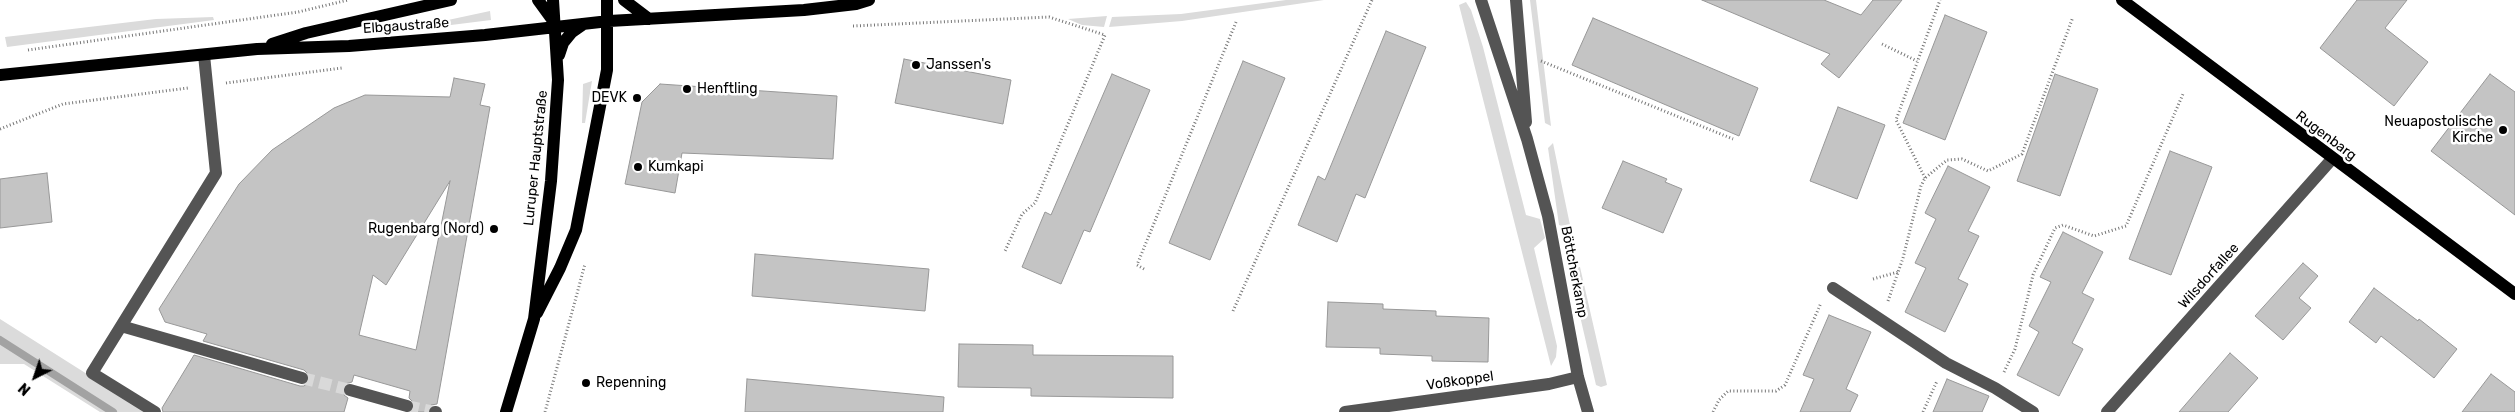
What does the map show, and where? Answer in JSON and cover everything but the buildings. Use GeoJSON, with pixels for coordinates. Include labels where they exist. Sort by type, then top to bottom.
{"type":"FeatureCollection","features":[{"type":"Feature","properties":{"kind":"main road","name":"Elbgaustraße"},"geometry":{"type":"LineString","coordinates":[[258,49],[306,33],[451,0]]}},
{"type":"Feature","properties":{"kind":"main road"},"geometry":{"type":"LineString","coordinates":[[538,0],[550,15],[556,27],[609,21],[804,10],[856,4],[869,0]]}},
{"type":"Feature","properties":{"kind":"main road","name":"Luruper Hauptstraße"},"geometry":{"type":"LineString","coordinates":[[534,320],[557,127],[558,62],[553,0]]}},
{"type":"Feature","properties":{"kind":"main road","name":"Luruper Hauptstraße"},"geometry":{"type":"LineString","coordinates":[[506,412],[534,320],[560,268],[576,230],[604,92],[609,21],[608,0]]}},
{"type":"Feature","properties":{"kind":"main road"},"geometry":{"type":"LineString","coordinates":[[624,0],[649,19]]}},
{"type":"Feature","properties":{"kind":"main road","name":"Rugenbarg"},"geometry":{"type":"LineString","coordinates":[[2122,0],[2332,159],[2515,294]]}},
{"type":"Feature","properties":{"kind":"main road"},"geometry":{"type":"LineString","coordinates":[[558,62],[563,43],[572,32],[584,24]]}},
{"type":"Feature","properties":{"kind":"main road","name":"Elbgaustraße"},"geometry":{"type":"LineString","coordinates":[[0,75],[204,56],[258,49],[358,45],[486,35],[556,27]]}},
{"type":"Feature","properties":{"kind":"street","name":"Böttcherkamp"},"geometry":{"type":"LineString","coordinates":[[1481,0],[1527,139],[1548,216],[1578,377],[1588,412]]}},
{"type":"Feature","properties":{"kind":"street","name":"Böttcherkamp"},"geometry":{"type":"LineString","coordinates":[[1516,0],[1527,139]]}},
{"type":"Feature","properties":{"kind":"street"},"geometry":{"type":"LineString","coordinates":[[155,412],[92,373],[216,173],[204,56]]}},
{"type":"Feature","properties":{"kind":"street","name":"Wilsdorfallee"},"geometry":{"type":"LineString","coordinates":[[2108,412],[2332,159]]}},
{"type":"Feature","properties":{"kind":"street"},"geometry":{"type":"LineString","coordinates":[[1833,288],[1946,363],[1996,388],[2033,412]]}},
{"type":"Feature","properties":{"kind":"street"},"geometry":{"type":"LineString","coordinates":[[121,326],[302,378]]}},
{"type":"Feature","properties":{"kind":"street","name":"Voßkoppel"},"geometry":{"type":"LineString","coordinates":[[1346,412],[1550,384],[1578,377]]}},
{"type":"Feature","properties":{"kind":"street"},"geometry":{"type":"LineString","coordinates":[[350,390],[407,406]]}},
{"type":"Feature","properties":{"kind":"path"},"geometry":{"type":"LineString","coordinates":[[21,51],[298,12],[348,0]]}},
{"type":"Feature","properties":{"kind":"path"},"geometry":{"type":"LineString","coordinates":[[1233,311],[1372,0]]}},
{"type":"Feature","properties":{"kind":"path"},"geometry":{"type":"LineString","coordinates":[[1925,178],[1896,120],[1940,0]]}},
{"type":"Feature","properties":{"kind":"path"},"geometry":{"type":"LineString","coordinates":[[1005,251],[1022,214],[1035,203],[1105,35],[1049,17]]}},
{"type":"Feature","properties":{"kind":"path"},"geometry":{"type":"LineString","coordinates":[[1881,321],[1898,272],[1921,186],[1925,178],[1947,160],[1962,159],[1988,171],[2022,154],[2073,17]]}},
{"type":"Feature","properties":{"kind":"path"},"geometry":{"type":"LineString","coordinates":[[1144,269],[1137,265],[1236,22]]}},
{"type":"Feature","properties":{"kind":"path"},"geometry":{"type":"LineString","coordinates":[[1882,44],[1918,62]]}},
{"type":"Feature","properties":{"kind":"path"},"geometry":{"type":"LineString","coordinates":[[1521,53],[1733,139]]}},
{"type":"Feature","properties":{"kind":"path"},"geometry":{"type":"LineString","coordinates":[[0,129],[62,104],[344,68]]}},
{"type":"Feature","properties":{"kind":"path"},"geometry":{"type":"LineString","coordinates":[[1996,388],[2015,349],[2033,275],[2055,228],[2063,224],[2094,236],[2126,226],[2183,94]]}},
{"type":"Feature","properties":{"kind":"path"},"geometry":{"type":"LineString","coordinates":[[1873,278],[1898,272]]}},
{"type":"Feature","properties":{"kind":"path"},"geometry":{"type":"LineString","coordinates":[[1713,412],[1718,400],[1728,391],[1776,391],[1785,385],[1822,299],[1833,288]]}},
{"type":"Feature","properties":{"kind":"path"},"geometry":{"type":"LineString","coordinates":[[1923,412],[1946,363]]}},
{"type":"Feature","properties":{"kind":"shaded area"},"geometry":{"type":"Polygon","coordinates":[[[1286,0],[1324,0],[1182,21],[1109,27],[1112,17],[1181,14],[1286,0]]]}},
{"type":"Feature","properties":{"kind":"shaded area"},"geometry":{"type":"Polygon","coordinates":[[[1530,0],[1536,0],[1551,126],[1545,123],[1530,0]]]}},
{"type":"Feature","properties":{"kind":"shaded area"},"geometry":{"type":"Polygon","coordinates":[[[1466,2],[1471,10],[1483,47],[1526,215],[1540,219],[1545,238],[1534,248],[1557,346],[1556,357],[1551,366],[1459,5],[1466,2]]]}},
{"type":"Feature","properties":{"kind":"shaded area"},"geometry":{"type":"Polygon","coordinates":[[[490,11],[491,20],[435,27],[434,23],[490,11]]]}},
{"type":"Feature","properties":{"kind":"shaded area"},"geometry":{"type":"Polygon","coordinates":[[[1107,16],[1104,27],[1082,25],[1068,19],[1107,16]]]}},
{"type":"Feature","properties":{"kind":"shaded area"},"geometry":{"type":"Polygon","coordinates":[[[213,17],[214,20],[7,47],[5,37],[156,19],[213,17]]]}},
{"type":"Feature","properties":{"kind":"shaded area"},"geometry":{"type":"Polygon","coordinates":[[[592,81],[585,123],[582,123],[583,84],[592,81]]]}},
{"type":"Feature","properties":{"kind":"shaded area"},"geometry":{"type":"Polygon","coordinates":[[[1553,143],[1570,225],[1559,225],[1548,148],[1553,143]]]}},
{"type":"Feature","properties":{"kind":"shaded area"},"geometry":{"type":"Polygon","coordinates":[[[1580,267],[1607,385],[1601,387],[1596,385],[1570,273],[1573,268],[1580,267]]]}},
{"type":"Feature","properties":{"kind":"shaded area"},"geometry":{"type":"Polygon","coordinates":[[[0,319],[147,412],[100,412],[24,364],[0,364],[0,319]]]}},
{"type":"Feature","properties":{"kind":"waterway"},"geometry":{"type":"LineString","coordinates":[[0,340],[113,412]]}},
{"type":"Feature","properties":{"kind":"tunnel"},"geometry":{"type":"LineString","coordinates":[[302,378],[350,390]]}},
{"type":"Feature","properties":{"kind":"tunnel"},"geometry":{"type":"LineString","coordinates":[[407,406],[435,412]]}},
{"type":"Feature","properties":{"kind":"place","name":"Janssen's"},"geometry":{"type":"Point","coordinates":[916,65]}},
{"type":"Feature","properties":{"kind":"place","name":"Henftling"},"geometry":{"type":"Point","coordinates":[687,89]}},
{"type":"Feature","properties":{"kind":"place","name":"DEVK"},"geometry":{"type":"Point","coordinates":[637,98]}},
{"type":"Feature","properties":{"kind":"place","name":"Neuapostolische Kirche"},"geometry":{"type":"Point","coordinates":[2503,130]}},
{"type":"Feature","properties":{"kind":"place","name":"Kumkapi"},"geometry":{"type":"Point","coordinates":[638,167]}},
{"type":"Feature","properties":{"kind":"place","name":"Rugenbarg (Nord)"},"geometry":{"type":"Point","coordinates":[494,229]}},
{"type":"Feature","properties":{"kind":"place","name":"Repenning"},"geometry":{"type":"Point","coordinates":[586,383]}}]}
